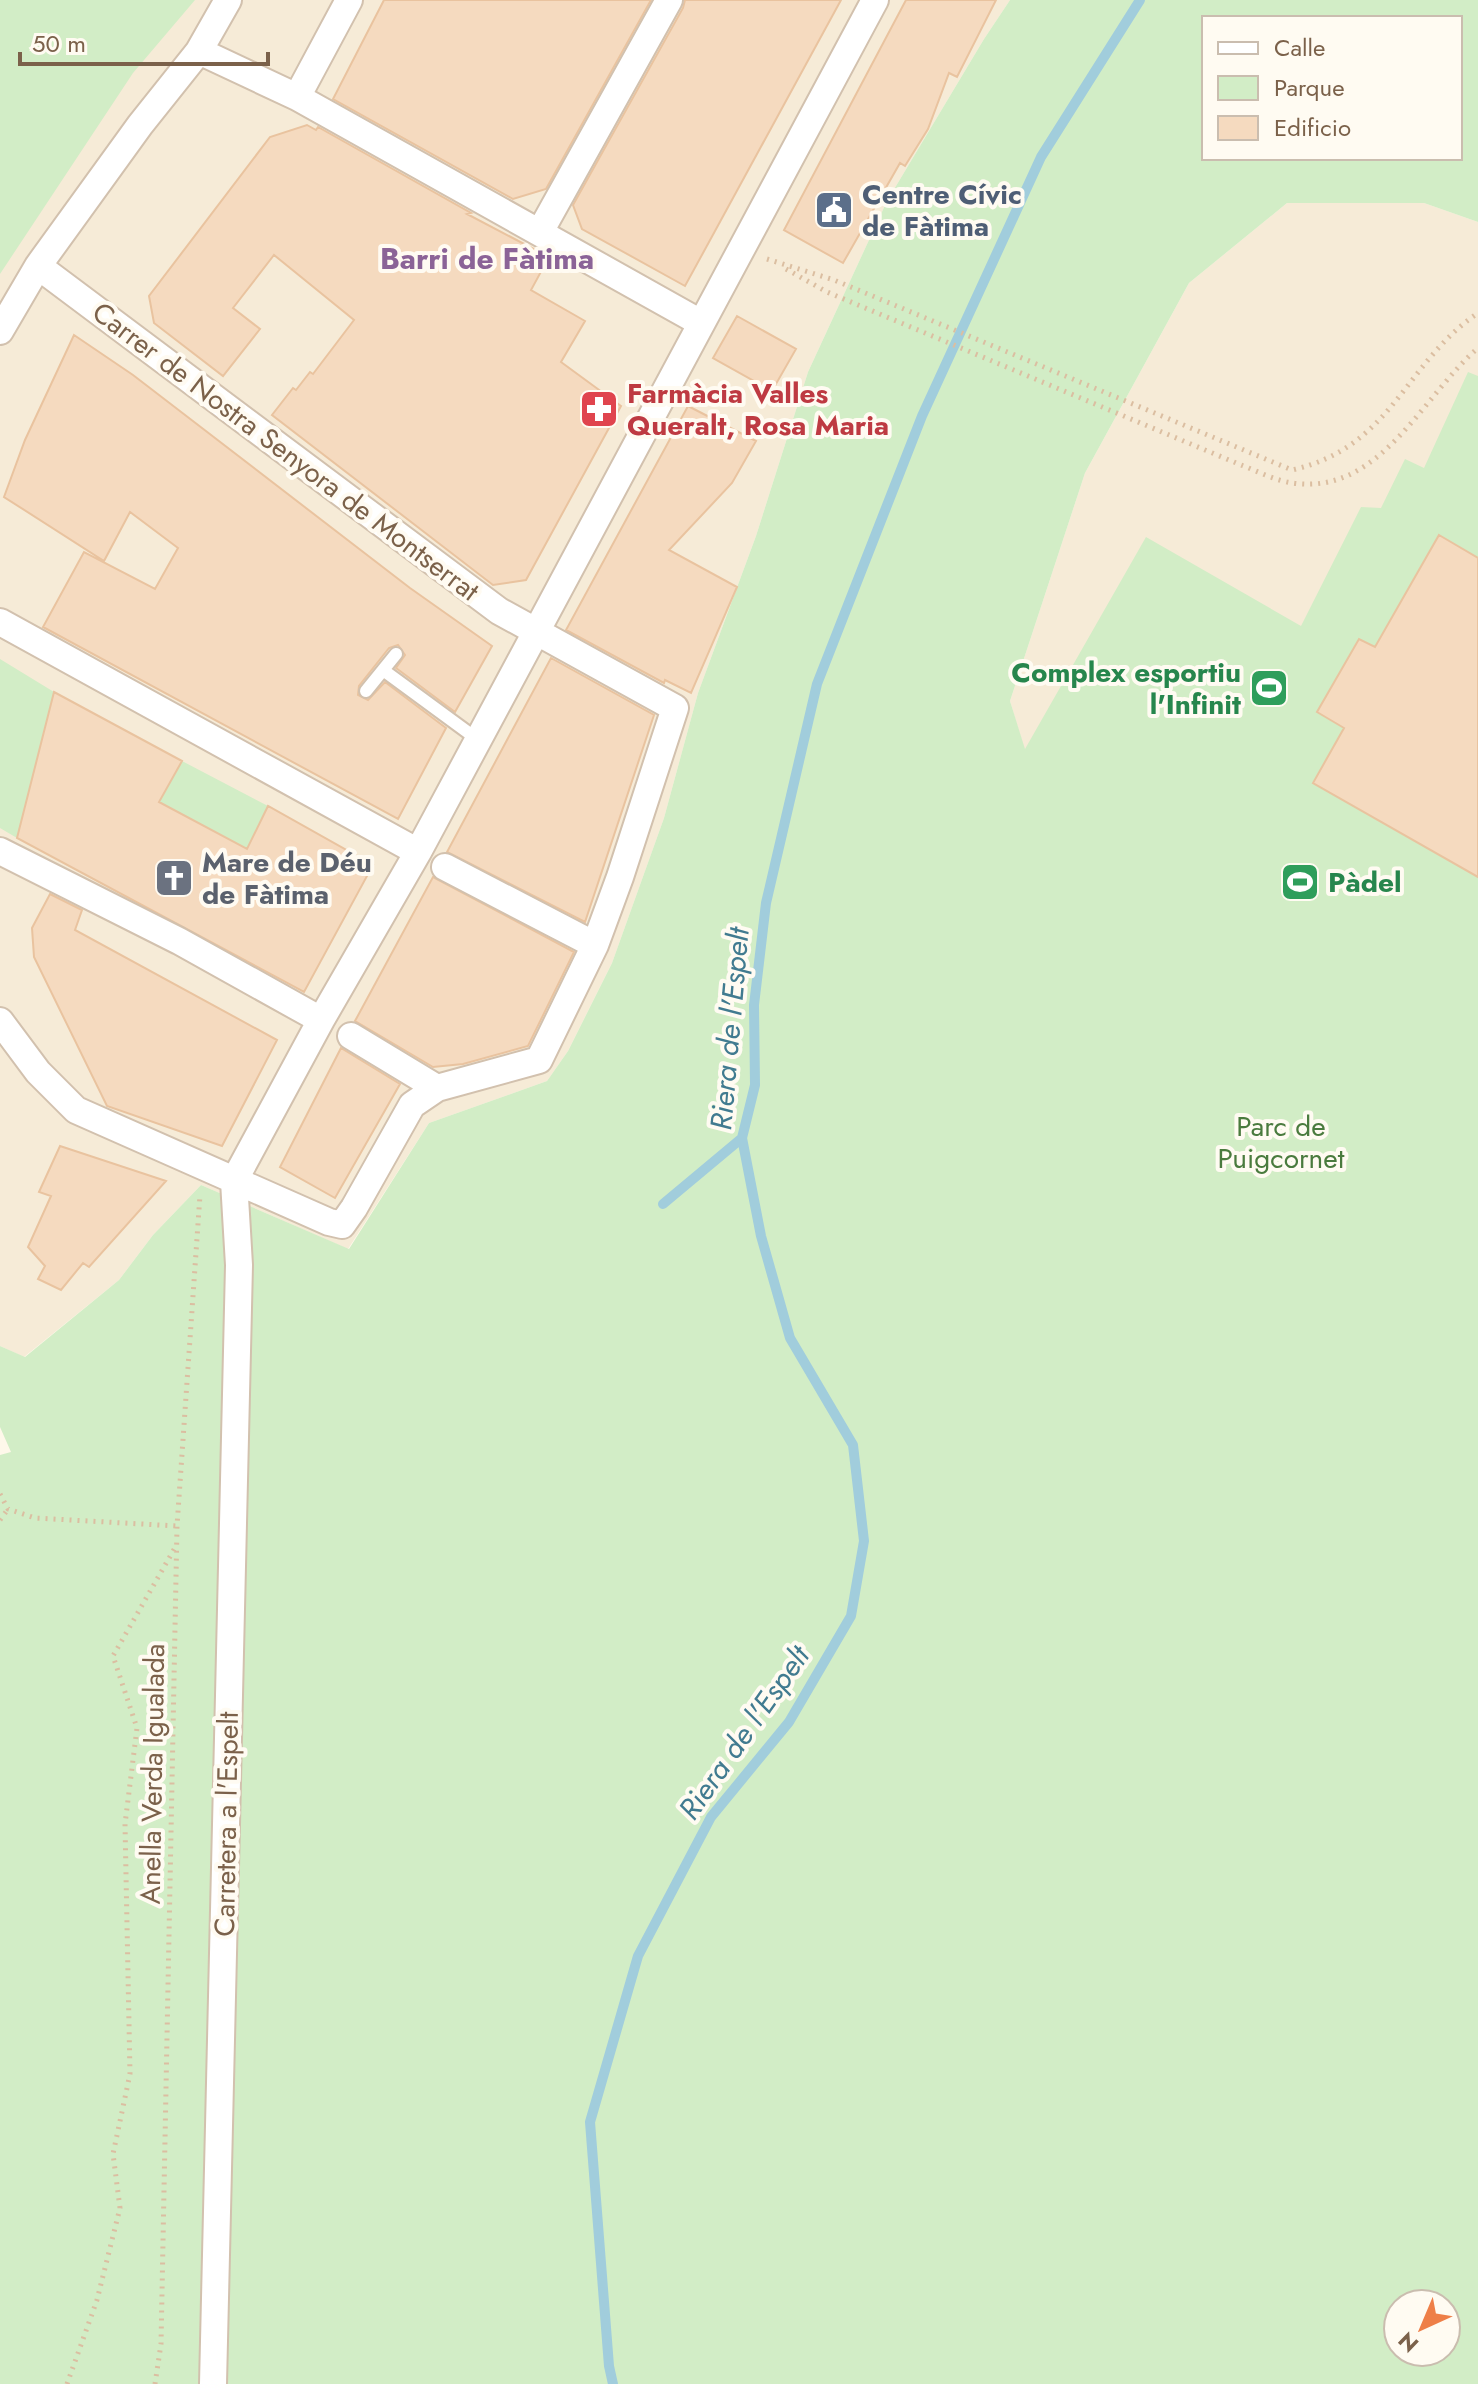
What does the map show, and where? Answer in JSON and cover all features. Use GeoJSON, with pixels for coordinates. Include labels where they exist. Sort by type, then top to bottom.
{"type":"FeatureCollection","features":[{"type":"Feature","properties":{"kind":"street"},"geometry":{"type":"LineString","coordinates":[[0,331],[38,266],[140,125],[199,51],[228,0]]}},
{"type":"Feature","properties":{"kind":"street"},"geometry":{"type":"LineString","coordinates":[[297,97],[349,0]]}},
{"type":"Feature","properties":{"kind":"street"},"geometry":{"type":"LineString","coordinates":[[540,232],[669,0]]}},
{"type":"Feature","properties":{"kind":"street"},"geometry":{"type":"LineString","coordinates":[[234,1181],[321,1020],[418,852],[875,0]]}},
{"type":"Feature","properties":{"kind":"street"},"geometry":{"type":"LineString","coordinates":[[199,51],[297,97],[701,323]]}},
{"type":"Feature","properties":{"kind":"street","name":"Carrer de Nostra Senyora de Montserrat"},"geometry":{"type":"LineString","coordinates":[[38,266],[499,611],[675,708],[595,945]]}},
{"type":"Feature","properties":{"kind":"street"},"geometry":{"type":"LineString","coordinates":[[0,622],[418,852]]}},
{"type":"Feature","properties":{"kind":"street"},"geometry":{"type":"LineString","coordinates":[[0,851],[179,941],[321,1020]]}},
{"type":"Feature","properties":{"kind":"street"},"geometry":{"type":"LineString","coordinates":[[0,1021],[38,1072],[76,1110],[199,1166],[342,1225],[412,1105],[437,1088],[539,1060],[595,945],[445,867]]}},
{"type":"Feature","properties":{"kind":"street"},"geometry":{"type":"LineString","coordinates":[[351,1036],[437,1088]]}},
{"type":"Feature","properties":{"kind":"street","name":"Carretera a l'Espelt"},"geometry":{"type":"LineString","coordinates":[[213,2384],[239,1265],[234,1181]]}},
{"type":"Feature","properties":{"kind":"lane"},"geometry":{"type":"LineString","coordinates":[[366,691],[396,654]]}},
{"type":"Feature","properties":{"kind":"lane"},"geometry":{"type":"LineString","coordinates":[[383,670],[477,739]]}},
{"type":"Feature","properties":{"kind":"path"},"geometry":{"type":"LineString","coordinates":[[742,246],[827,292],[1241,465],[1292,483],[1321,483],[1354,474],[1381,454],[1412,424],[1455,368],[1478,348]]}},
{"type":"Feature","properties":{"kind":"path"},"geometry":{"type":"LineString","coordinates":[[776,263],[834,280],[1292,470],[1339,454],[1362,437],[1388,411],[1447,336],[1478,313]]}},
{"type":"Feature","properties":{"kind":"path","name":"Anella Verda Igualada"},"geometry":{"type":"LineString","coordinates":[[155,2384],[161,2344],[176,1545],[201,1185],[199,1166]]}},
{"type":"Feature","properties":{"kind":"path"},"geometry":{"type":"LineString","coordinates":[[0,1494],[8,1509],[35,1518],[177,1526]]}},
{"type":"Feature","properties":{"kind":"path"},"geometry":{"type":"LineString","coordinates":[[0,1520],[8,1509]]}},
{"type":"Feature","properties":{"kind":"path"},"geometry":{"type":"LineString","coordinates":[[67,2384],[97,2300],[120,2208],[113,2154],[130,2074],[125,1824],[137,1728],[113,1656],[176,1545]]}},
{"type":"Feature","properties":{"kind":"shaded area"},"geometry":{"type":"Polygon","coordinates":[[[0,0],[1010,0],[887,201],[808,372],[756,536],[698,693],[664,818],[612,963],[568,1051],[547,1081],[429,1123],[348,1249],[201,1185],[153,1235],[119,1280],[24,1357],[0,1346],[0,0]]]}},
{"type":"Feature","properties":{"kind":"shaded area"},"geometry":{"type":"Polygon","coordinates":[[[1287,203],[1424,203],[1478,222],[1478,980],[1068,896],[1010,701],[1085,473],[1189,283],[1287,203]]]}},
{"type":"Feature","properties":{"kind":"green space"},"geometry":{"type":"Polygon","coordinates":[[[0,0],[195,0],[133,73],[0,274],[0,0]]]}},
{"type":"Feature","properties":{"kind":"green space","name":"Parc de Puigcornet"},"geometry":{"type":"Polygon","coordinates":[[[1010,0],[1478,0],[1478,222],[1424,203],[1287,203],[1189,283],[1085,473],[1010,701],[1025,749],[1146,537],[1301,626],[1361,507],[1381,508],[1405,459],[1424,468],[1468,372],[1478,376],[1478,2384],[0,2384],[0,1455],[11,1452],[0,1427],[0,1346],[25,1357],[119,1280],[153,1235],[201,1185],[349,1249],[429,1123],[547,1081],[568,1051],[612,963],[664,818],[698,693],[756,536],[808,372],[887,201],[1010,0]]]}},
{"type":"Feature","properties":{"kind":"green space"},"geometry":{"type":"Polygon","coordinates":[[[0,659],[54,692],[17,838],[0,828],[0,659]]]}},
{"type":"Feature","properties":{"kind":"green space"},"geometry":{"type":"Polygon","coordinates":[[[182,761],[268,806],[247,849],[159,803],[182,761]]]}},
{"type":"Feature","properties":{"kind":"building"},"geometry":{"type":"Polygon","coordinates":[[[384,0],[651,0],[546,189],[513,199],[333,99],[384,0]]]}},
{"type":"Feature","properties":{"kind":"building"},"geometry":{"type":"Polygon","coordinates":[[[685,0],[841,0],[685,286],[582,229],[573,205],[685,0]]]}},
{"type":"Feature","properties":{"kind":"building"},"geometry":{"type":"Polygon","coordinates":[[[906,0],[996,0],[957,77],[949,73],[928,129],[905,166],[900,163],[843,263],[784,230],[906,0]]]}},
{"type":"Feature","properties":{"kind":"building"},"geometry":{"type":"Polygon","coordinates":[[[307,125],[316,130],[318,127],[471,213],[467,214],[549,257],[531,290],[585,321],[561,362],[621,406],[526,580],[493,585],[272,415],[293,388],[296,390],[310,372],[313,374],[354,320],[274,255],[233,308],[260,329],[223,376],[154,323],[149,296],[270,137],[307,125]]]}},
{"type":"Feature","properties":{"kind":"building"},"geometry":{"type":"Polygon","coordinates":[[[737,316],[796,349],[772,391],[713,358],[737,316]]]}},
{"type":"Feature","properties":{"kind":"building"},"geometry":{"type":"Polygon","coordinates":[[[74,335],[133,375],[410,588],[492,646],[455,712],[396,668],[405,655],[398,645],[389,648],[359,686],[358,695],[368,700],[385,682],[446,728],[398,819],[43,627],[84,552],[155,589],[178,548],[130,512],[104,561],[4,497],[25,440],[74,335]]]}},
{"type":"Feature","properties":{"kind":"building"},"geometry":{"type":"Polygon","coordinates":[[[688,406],[756,441],[732,483],[669,550],[737,587],[691,693],[665,680],[664,683],[566,630],[688,406]]]}},
{"type":"Feature","properties":{"kind":"building"},"geometry":{"type":"Polygon","coordinates":[[[1439,535],[1478,558],[1478,877],[1313,783],[1344,728],[1317,712],[1359,639],[1375,647],[1439,535]]]}},
{"type":"Feature","properties":{"kind":"building"},"geometry":{"type":"Polygon","coordinates":[[[551,658],[654,715],[585,922],[447,852],[551,658]]]}},
{"type":"Feature","properties":{"kind":"building"},"geometry":{"type":"Polygon","coordinates":[[[54,692],[182,761],[159,802],[247,849],[268,806],[373,865],[304,992],[17,838],[54,692]]]}},
{"type":"Feature","properties":{"kind":"building"},"geometry":{"type":"Polygon","coordinates":[[[433,877],[574,952],[528,1046],[463,1064],[433,1067],[355,1021],[433,877]]]}},
{"type":"Feature","properties":{"kind":"building"},"geometry":{"type":"Polygon","coordinates":[[[50,894],[82,910],[75,930],[277,1040],[222,1146],[107,1106],[34,957],[32,928],[50,894]]]}},
{"type":"Feature","properties":{"kind":"building"},"geometry":{"type":"Polygon","coordinates":[[[341,1048],[400,1084],[335,1198],[280,1167],[341,1048]]]}},
{"type":"Feature","properties":{"kind":"building"},"geometry":{"type":"Polygon","coordinates":[[[60,1146],[166,1181],[89,1267],[83,1263],[61,1290],[38,1279],[45,1266],[28,1247],[51,1196],[39,1192],[60,1146]]]}},
{"type":"Feature","properties":{"kind":"waterway","name":"Riera de l'Espelt"},"geometry":{"type":"LineString","coordinates":[[613,2384],[609,2366],[590,2122],[638,1956],[711,1817],[789,1722],[851,1616],[864,1541],[853,1445],[790,1338],[761,1236],[742,1138],[755,1085],[754,1005],[766,903],[817,684],[922,416],[1041,157],[1140,0]]}},
{"type":"Feature","properties":{"kind":"waterway"},"geometry":{"type":"LineString","coordinates":[[663,1204],[742,1138]]}},
{"type":"Feature","properties":{"kind":"place","name":"Centre Cívic de Fàtima"},"geometry":{"type":"Point","coordinates":[834,210]}},
{"type":"Feature","properties":{"kind":"place","name":"Farmàcia Valles Queralt, Rosa Maria"},"geometry":{"type":"Point","coordinates":[599,409]}},
{"type":"Feature","properties":{"kind":"place","name":"Complex esportiu l'Infinit"},"geometry":{"type":"Point","coordinates":[1269,688]}},
{"type":"Feature","properties":{"kind":"place","name":"Mare de Déu de Fàtima"},"geometry":{"type":"Point","coordinates":[174,878]}},
{"type":"Feature","properties":{"kind":"place","name":"Pàdel"},"geometry":{"type":"Point","coordinates":[1300,882]}},
{"type":"Feature","properties":{"kind":"district","name":"Barri de Fàtima"},"geometry":{"type":"Point","coordinates":[487,259]}}]}
